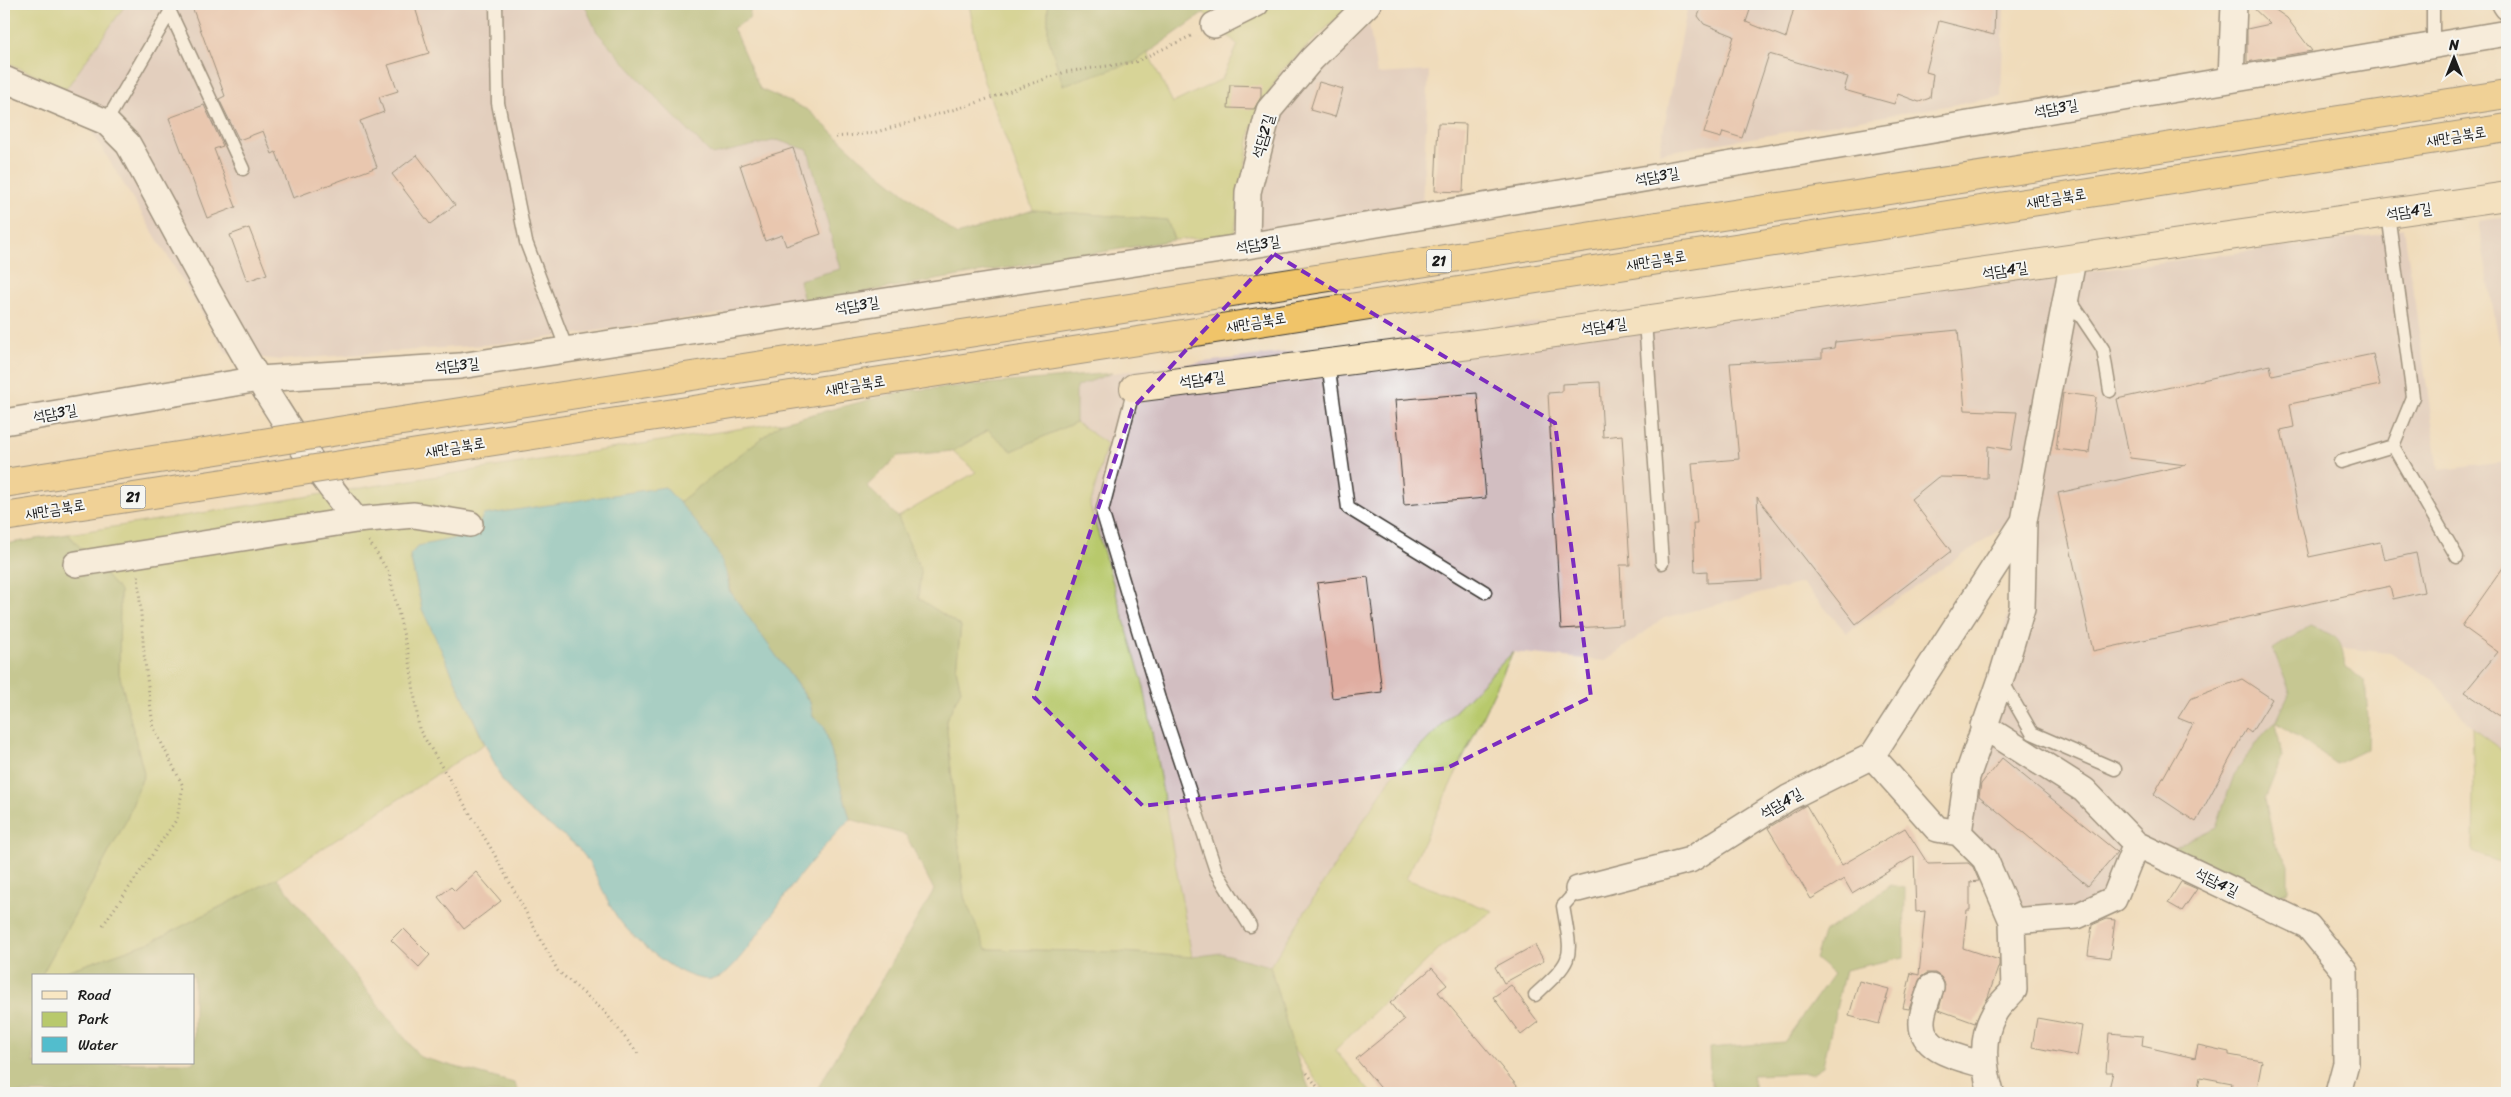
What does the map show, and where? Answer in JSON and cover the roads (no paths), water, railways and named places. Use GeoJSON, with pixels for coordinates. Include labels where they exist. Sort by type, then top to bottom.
{"type":"FeatureCollection","features":[{"type":"Feature","properties":{"kind":"highway","name":"21"},"geometry":{"type":"LineString","coordinates":[[4,484],[2507,94]]}},
{"type":"Feature","properties":{"kind":"highway","name":"새만금북로"},"geometry":{"type":"LineString","coordinates":[[4,517],[2507,128]]}},
{"type":"Feature","properties":{"kind":"street"},"geometry":{"type":"LineString","coordinates":[[1214,25],[1256,4]]}},
{"type":"Feature","properties":{"kind":"street","name":"석담2길"},"geometry":{"type":"LineString","coordinates":[[1247,246],[1248,192],[1269,110],[1312,59],[1368,4]]}},
{"type":"Feature","properties":{"kind":"street"},"geometry":{"type":"LineString","coordinates":[[2231,79],[2234,4]]}},
{"type":"Feature","properties":{"kind":"street","name":"석담3길"},"geometry":{"type":"LineString","coordinates":[[4,422],[259,379],[460,366],[1247,246],[2507,33]]}},
{"type":"Feature","properties":{"kind":"street"},"geometry":{"type":"LineString","coordinates":[[4,80],[106,122],[128,144],[259,379],[333,492],[356,520]]}},
{"type":"Feature","properties":{"kind":"street","name":"석담4길"},"geometry":{"type":"LineString","coordinates":[[1134,388],[1645,321],[2507,196]]}},
{"type":"Feature","properties":{"kind":"street"},"geometry":{"type":"LineString","coordinates":[[1959,833],[1967,776],[2001,679],[2022,608],[2024,521],[2073,260]]}},
{"type":"Feature","properties":{"kind":"street"},"geometry":{"type":"LineString","coordinates":[[76,564],[356,520],[414,515],[470,524]]}},
{"type":"Feature","properties":{"kind":"street"},"geometry":{"type":"LineString","coordinates":[[1991,1093],[1984,1065],[1984,1047],[1994,1014],[2014,990],[2012,921],[1984,859],[1959,833],[1938,829],[1872,756],[2024,521]]}},
{"type":"Feature","properties":{"kind":"street","name":"석담4길"},"geometry":{"type":"LineString","coordinates":[[1983,726],[2084,790],[2136,844],[2308,926],[2346,971],[2346,1062],[2338,1093]]}},
{"type":"Feature","properties":{"kind":"street","name":"석담4길"},"geometry":{"type":"LineString","coordinates":[[1578,889],[1690,860],[1788,798],[1872,756]]}},
{"type":"Feature","properties":{"kind":"street"},"geometry":{"type":"LineString","coordinates":[[2012,921],[2077,916],[2114,899],[2136,844]]}},
{"type":"Feature","properties":{"kind":"street"},"geometry":{"type":"LineString","coordinates":[[1932,987],[1921,1022],[1925,1036],[1938,1050],[1984,1065]]}},
{"type":"Feature","properties":{"kind":"lane"},"geometry":{"type":"LineString","coordinates":[[496,4],[498,103],[526,242],[566,350]]}},
{"type":"Feature","properties":{"kind":"lane"},"geometry":{"type":"LineString","coordinates":[[2433,4],[2433,45]]}},
{"type":"Feature","properties":{"kind":"lane"},"geometry":{"type":"LineString","coordinates":[[106,122],[169,8]]}},
{"type":"Feature","properties":{"kind":"lane"},"geometry":{"type":"LineString","coordinates":[[169,8],[243,169]]}},
{"type":"Feature","properties":{"kind":"lane"},"geometry":{"type":"LineString","coordinates":[[2388,214],[2413,398],[2393,446]]}},
{"type":"Feature","properties":{"kind":"lane"},"geometry":{"type":"LineString","coordinates":[[2066,295],[2103,349],[2110,391]]}},
{"type":"Feature","properties":{"kind":"lane"},"geometry":{"type":"LineString","coordinates":[[1645,321],[1662,563]]}},
{"type":"Feature","properties":{"kind":"lane"},"geometry":{"type":"LineString","coordinates":[[1328,363],[1348,508],[1485,592]]}},
{"type":"Feature","properties":{"kind":"lane"},"geometry":{"type":"LineString","coordinates":[[1134,388],[1102,511],[1159,699],[1216,870],[1250,926]]}},
{"type":"Feature","properties":{"kind":"lane"},"geometry":{"type":"LineString","coordinates":[[2340,462],[2393,446]]}},
{"type":"Feature","properties":{"kind":"lane"},"geometry":{"type":"LineString","coordinates":[[2393,446],[2457,557]]}},
{"type":"Feature","properties":{"kind":"lane"},"geometry":{"type":"LineString","coordinates":[[2001,679],[2032,733],[2115,769]]}},
{"type":"Feature","properties":{"kind":"lane"},"geometry":{"type":"LineString","coordinates":[[1535,995],[1563,969],[1571,951],[1563,906],[1578,889]]}},
{"type":"Feature","properties":{"kind":"water"},"geometry":{"type":"Polygon","coordinates":[[[665,487],[715,548],[727,576],[729,590],[810,703],[813,717],[824,726],[850,819],[797,879],[738,961],[720,977],[708,979],[694,977],[678,970],[663,961],[636,938],[617,917],[590,864],[578,848],[528,809],[502,780],[422,609],[410,555],[418,546],[475,534],[483,515],[665,487]]]}}]}
